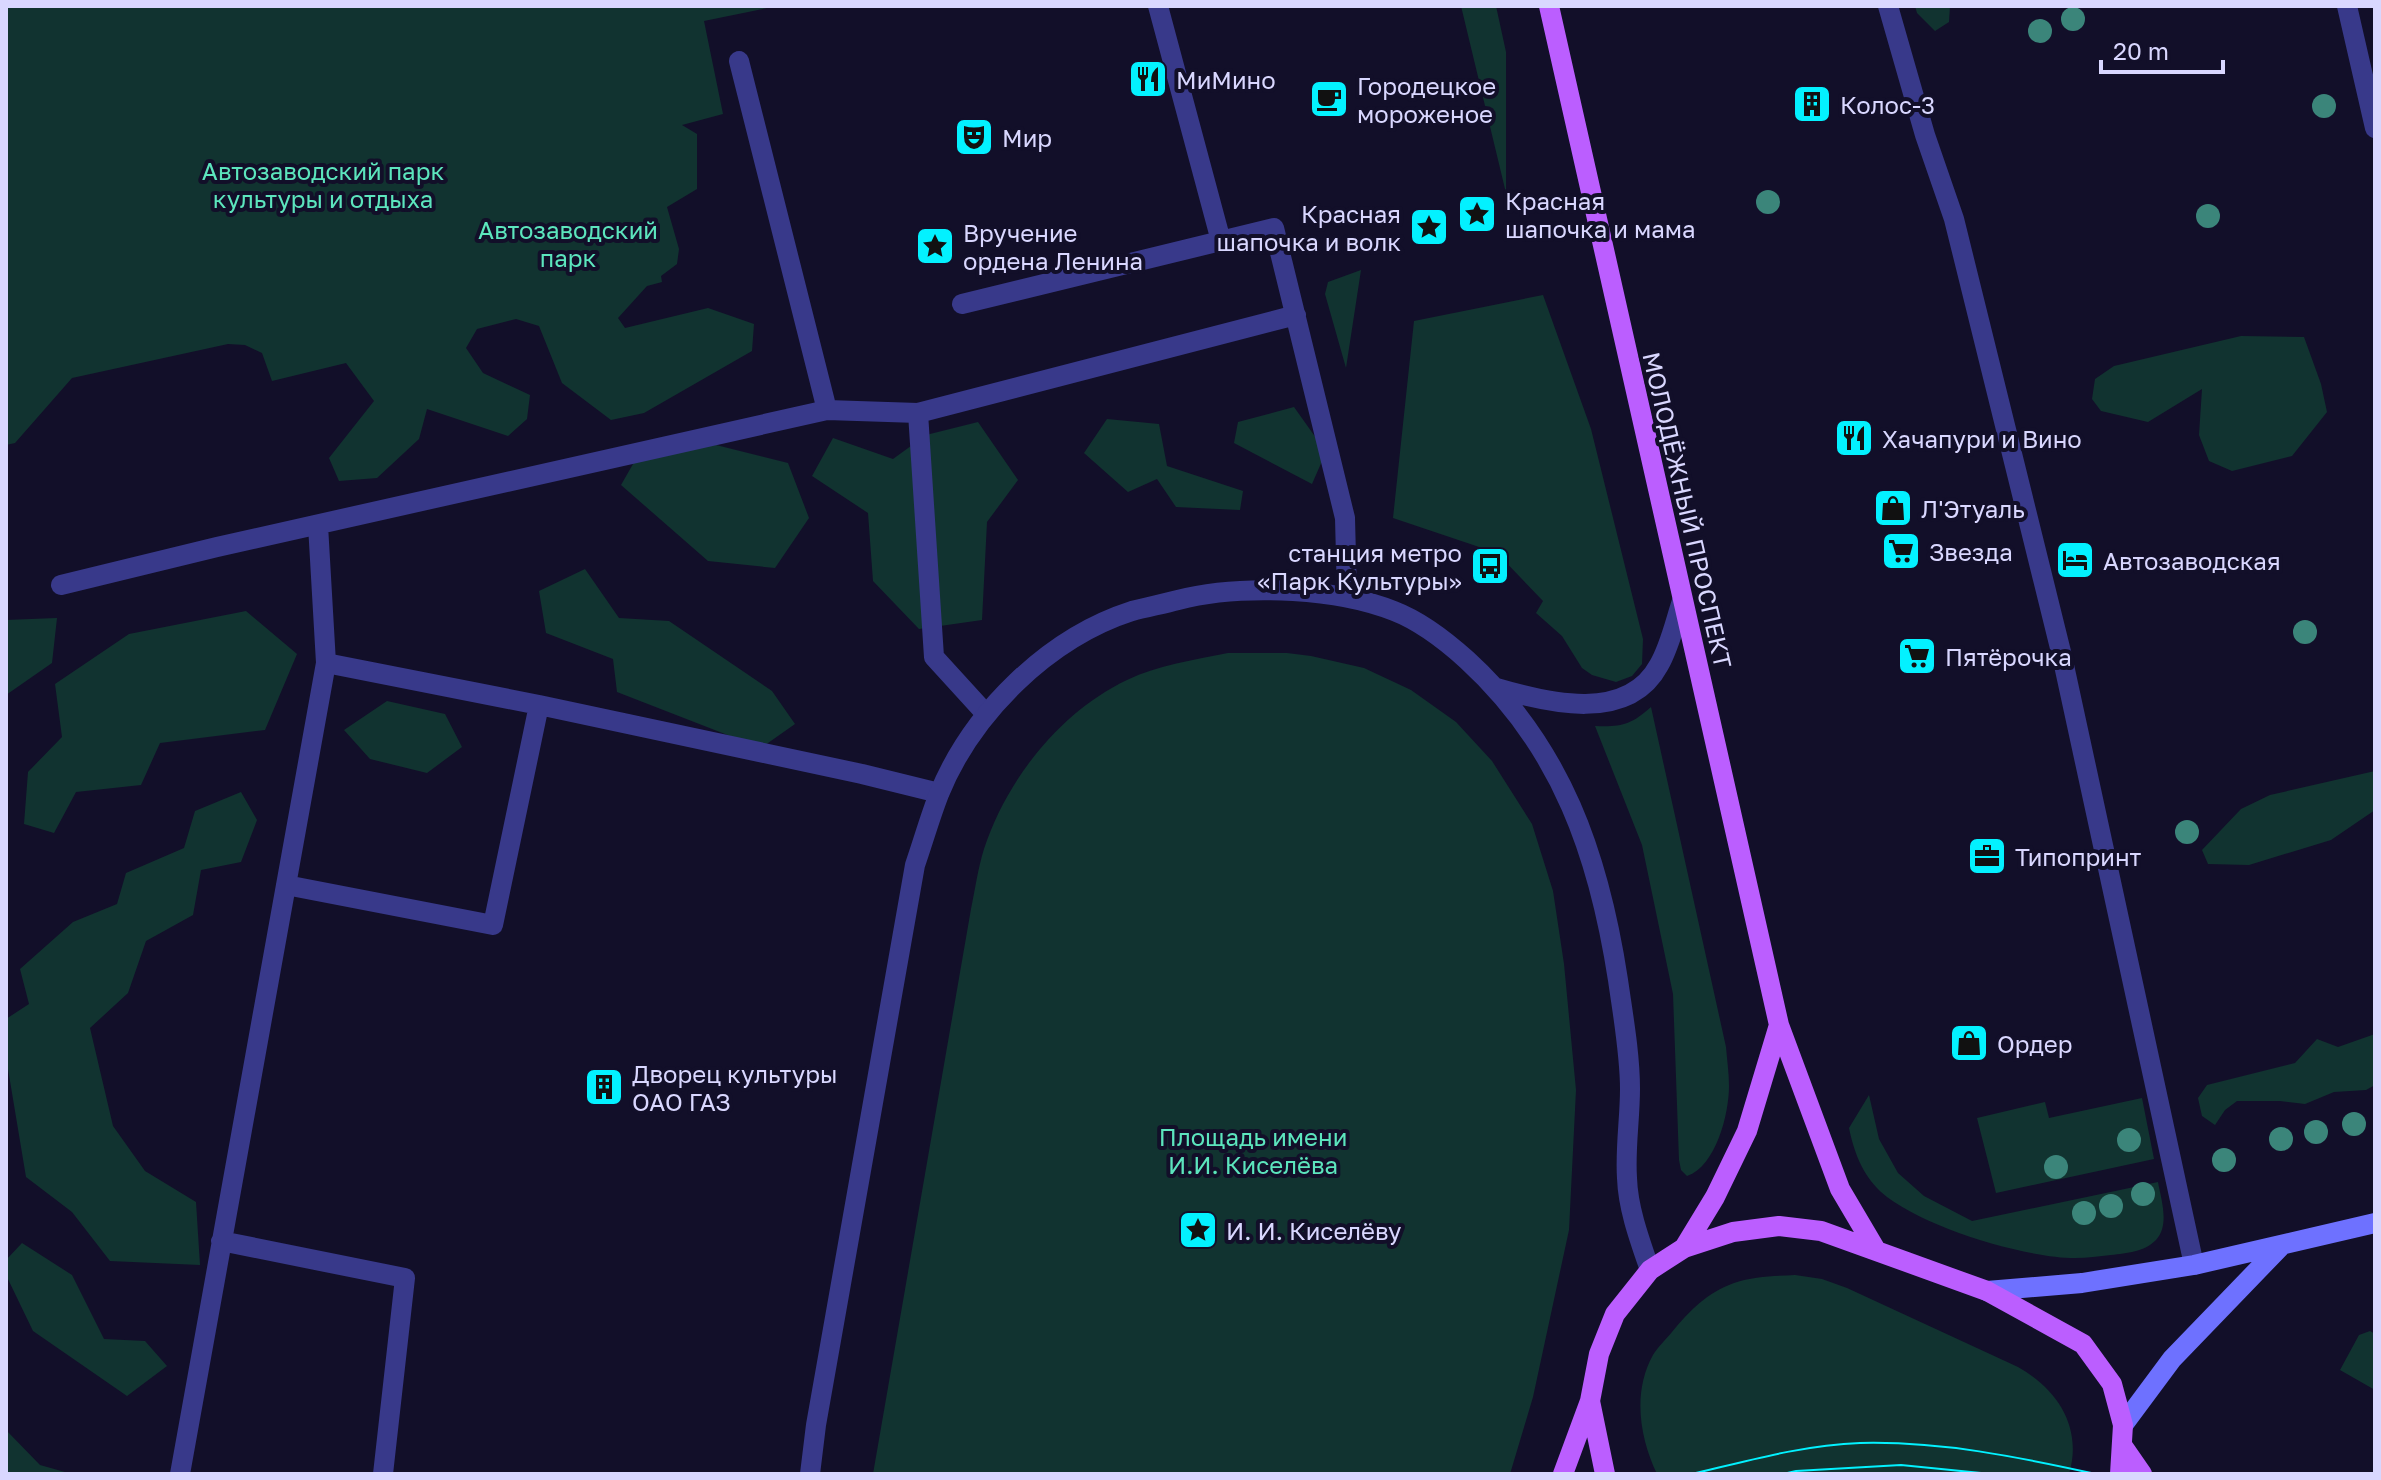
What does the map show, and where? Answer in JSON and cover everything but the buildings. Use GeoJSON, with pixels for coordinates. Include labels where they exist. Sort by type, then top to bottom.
{"type":"FeatureCollection","features":[{"type":"Feature","properties":{"kind":"main road","name":"МОЛОДЁЖНЫЙ ПРОСПЕКТ"},"geometry":{"type":"LineString","coordinates":[[1549,6],[1779,1025],[1840,1189],[1876,1250]]}},
{"type":"Feature","properties":{"kind":"main road","name":"МОЛОДЁЖНЫЙ ПРОСПЕКТ"},"geometry":{"type":"LineString","coordinates":[[1684,1248],[1715,1197],[1747,1131],[1779,1025]]}},
{"type":"Feature","properties":{"kind":"main road"},"geometry":{"type":"LineString","coordinates":[[1987,1291],[2082,1283],[2194,1265],[2375,1223]]}},
{"type":"Feature","properties":{"kind":"main road"},"geometry":{"type":"LineString","coordinates":[[1563,1474],[1590,1401],[1599,1354],[1615,1314],[1650,1270],[1684,1248],[1733,1232],[1779,1226],[1821,1231],[1987,1291],[2083,1344],[2112,1384],[2123,1425],[2124,1448],[2120,1474]]}},
{"type":"Feature","properties":{"kind":"main road"},"geometry":{"type":"LineString","coordinates":[[2123,1425],[2172,1359],[2282,1245]]}},
{"type":"Feature","properties":{"kind":"main road"},"geometry":{"type":"LineString","coordinates":[[1590,1401],[1605,1474]]}},
{"type":"Feature","properties":{"kind":"main road"},"geometry":{"type":"LineString","coordinates":[[2124,1448],[2142,1474]]}},
{"type":"Feature","properties":{"kind":"street"},"geometry":{"type":"LineString","coordinates":[[1158,6],[1221,241]]}},
{"type":"Feature","properties":{"kind":"street"},"geometry":{"type":"LineString","coordinates":[[1888,6],[1925,135],[1954,219],[2062,656],[2194,1265]]}},
{"type":"Feature","properties":{"kind":"street"},"geometry":{"type":"LineString","coordinates":[[2347,6],[2375,128]]}},
{"type":"Feature","properties":{"kind":"street"},"geometry":{"type":"LineString","coordinates":[[739,61],[827,410]]}},
{"type":"Feature","properties":{"kind":"street"},"geometry":{"type":"LineString","coordinates":[[962,304],[1274,228],[1345,518],[1347,596]]}},
{"type":"Feature","properties":{"kind":"street"},"geometry":{"type":"LineString","coordinates":[[61,585],[827,410],[918,413],[1296,315]]}},
{"type":"Feature","properties":{"kind":"street"},"geometry":{"type":"LineString","coordinates":[[918,413],[934,657],[986,714]]}},
{"type":"Feature","properties":{"kind":"street"},"geometry":{"type":"LineString","coordinates":[[180,1474],[326,663],[318,525]]}},
{"type":"Feature","properties":{"kind":"street"},"geometry":{"type":"LineString","coordinates":[[810,1474],[818,1410],[915,865],[939,793],[986,714],[1028,669],[1065,643],[1129,612],[1194,596],[1251,589],[1347,596],[1396,612],[1447,642],[1497,688],[1534,736],[1563,786],[1586,840],[1604,902],[1618,981],[1630,1086],[1627,1179],[1635,1226],[1650,1270]]}},
{"type":"Feature","properties":{"kind":"street"},"geometry":{"type":"LineString","coordinates":[[1497,688],[1541,701],[1583,704],[1618,700],[1642,689],[1659,665],[1682,601]]}},
{"type":"Feature","properties":{"kind":"street"},"geometry":{"type":"LineString","coordinates":[[326,663],[539,705],[939,793]]}},
{"type":"Feature","properties":{"kind":"street"},"geometry":{"type":"LineString","coordinates":[[286,885],[493,925],[539,705]]}},
{"type":"Feature","properties":{"kind":"street"},"geometry":{"type":"LineString","coordinates":[[221,1241],[405,1278],[383,1474]]}},
{"type":"Feature","properties":{"kind":"green space","name":"Автозаводский парк культуры и отдыха"},"geometry":{"type":"Polygon","coordinates":[[[6,6],[777,6],[704,21],[723,114],[682,125],[697,134],[697,189],[667,207],[679,249],[677,264],[661,276],[662,282],[647,286],[618,318],[625,328],[708,308],[754,324],[752,351],[644,413],[611,420],[562,383],[539,326],[516,319],[477,329],[466,348],[483,373],[530,395],[527,419],[508,436],[427,409],[419,439],[377,478],[339,481],[329,458],[374,401],[346,363],[272,381],[262,353],[245,345],[228,344],[72,378],[15,443],[6,445],[6,6]]]}},
{"type":"Feature","properties":{"kind":"green space"},"geometry":{"type":"Polygon","coordinates":[[[1461,6],[1496,6],[1506,52],[1506,193],[1461,6]]]}},
{"type":"Feature","properties":{"kind":"green space"},"geometry":{"type":"Polygon","coordinates":[[[1915,6],[1950,6],[1949,22],[1935,31],[1917,13],[1915,6]]]}},
{"type":"Feature","properties":{"kind":"green space"},"geometry":{"type":"Polygon","coordinates":[[[1361,270],[1346,368],[1325,294],[1328,282],[1361,270]]]}},
{"type":"Feature","properties":{"kind":"green space"},"geometry":{"type":"Polygon","coordinates":[[[1543,295],[1591,429],[1643,639],[1642,664],[1632,676],[1616,682],[1592,675],[1582,668],[1562,636],[1536,613],[1543,601],[1497,553],[1393,518],[1414,321],[1543,295]]]}},
{"type":"Feature","properties":{"kind":"green space"},"geometry":{"type":"Polygon","coordinates":[[[2241,336],[2304,337],[2321,384],[2327,412],[2292,456],[2232,471],[2209,461],[2199,435],[2202,389],[2148,422],[2101,411],[2092,399],[2095,379],[2114,366],[2241,336]]]}},
{"type":"Feature","properties":{"kind":"green space"},"geometry":{"type":"Polygon","coordinates":[[[1294,407],[1326,452],[1312,484],[1234,443],[1238,422],[1294,407]]]}},
{"type":"Feature","properties":{"kind":"green space"},"geometry":{"type":"Polygon","coordinates":[[[1107,419],[1159,424],[1167,466],[1243,491],[1240,510],[1176,507],[1157,479],[1128,492],[1084,453],[1107,419]]]}},
{"type":"Feature","properties":{"kind":"green space"},"geometry":{"type":"Polygon","coordinates":[[[978,422],[1018,480],[987,522],[982,620],[919,629],[873,581],[868,513],[812,476],[833,438],[893,459],[926,435],[978,422]]]}},
{"type":"Feature","properties":{"kind":"green space"},"geometry":{"type":"Polygon","coordinates":[[[716,445],[788,463],[809,518],[775,568],[708,561],[621,485],[637,457],[716,445]]]}},
{"type":"Feature","properties":{"kind":"green space"},"geometry":{"type":"Polygon","coordinates":[[[585,569],[619,618],[669,621],[772,691],[795,724],[761,748],[617,692],[613,659],[546,633],[539,591],[585,569]]]}},
{"type":"Feature","properties":{"kind":"green space"},"geometry":{"type":"Polygon","coordinates":[[[246,611],[297,654],[265,730],[160,743],[141,785],[76,792],[54,833],[24,824],[28,772],[62,737],[55,684],[129,634],[246,611]]]}},
{"type":"Feature","properties":{"kind":"green space"},"geometry":{"type":"Polygon","coordinates":[[[57,618],[52,663],[6,695],[6,620],[57,618]]]}},
{"type":"Feature","properties":{"kind":"green space","name":"Площадь имени И.И. Киселёва"},"geometry":{"type":"Polygon","coordinates":[[[1228,653],[1311,656],[1364,668],[1411,690],[1456,722],[1492,761],[1532,824],[1553,891],[1564,964],[1576,1090],[1569,1230],[1533,1397],[1510,1474],[873,1474],[971,909],[982,856],[994,823],[1022,773],[1039,750],[1080,710],[1127,680],[1151,670],[1228,653]]]}},
{"type":"Feature","properties":{"kind":"green space"},"geometry":{"type":"Polygon","coordinates":[[[387,701],[445,714],[462,747],[427,773],[370,759],[344,730],[387,701]]]}},
{"type":"Feature","properties":{"kind":"green space"},"geometry":{"type":"Polygon","coordinates":[[[1651,707],[1726,1047],[1728,1071],[1728,1097],[1719,1138],[1706,1162],[1687,1176],[1681,1170],[1679,1160],[1673,994],[1642,845],[1595,726],[1625,724],[1651,707]]]}},
{"type":"Feature","properties":{"kind":"green space"},"geometry":{"type":"Polygon","coordinates":[[[2375,771],[2375,810],[2331,840],[2249,865],[2208,864],[2202,850],[2241,809],[2270,795],[2375,771]]]}},
{"type":"Feature","properties":{"kind":"green space"},"geometry":{"type":"Polygon","coordinates":[[[241,792],[257,820],[241,862],[201,870],[193,915],[146,941],[128,993],[90,1028],[113,1126],[145,1171],[196,1202],[200,1265],[110,1261],[72,1212],[26,1177],[6,1057],[6,1019],[29,1004],[20,969],[73,922],[117,904],[126,873],[184,848],[195,811],[241,792]]]}},
{"type":"Feature","properties":{"kind":"green space"},"geometry":{"type":"Polygon","coordinates":[[[2375,1034],[2375,1085],[2366,1090],[2334,1092],[2305,1104],[2237,1101],[2225,1110],[2215,1125],[2202,1116],[2198,1098],[2207,1085],[2295,1063],[2317,1039],[2338,1047],[2375,1034]]]}},
{"type":"Feature","properties":{"kind":"green space"},"geometry":{"type":"Polygon","coordinates":[[[1869,1095],[1879,1139],[1898,1173],[1924,1196],[1972,1221],[2158,1182],[2163,1212],[2160,1234],[2146,1247],[2129,1253],[2054,1257],[1973,1238],[1920,1217],[1881,1192],[1869,1178],[1853,1146],[1849,1128],[1869,1095]]]}},
{"type":"Feature","properties":{"kind":"green space"},"geometry":{"type":"Polygon","coordinates":[[[2142,1098],[2154,1159],[1996,1193],[1977,1118],[2045,1102],[2049,1118],[2142,1098]]]}},
{"type":"Feature","properties":{"kind":"green space"},"geometry":{"type":"Polygon","coordinates":[[[22,1243],[72,1275],[104,1339],[145,1341],[167,1366],[127,1396],[33,1331],[6,1275],[6,1260],[22,1243]]]}},
{"type":"Feature","properties":{"kind":"green space"},"geometry":{"type":"Polygon","coordinates":[[[1795,1275],[1822,1279],[1847,1288],[2032,1376],[2055,1398],[2069,1425],[2072,1457],[2069,1474],[1657,1474],[1646,1446],[1641,1415],[1642,1385],[1655,1352],[1692,1309],[1715,1292],[1749,1279],[1795,1275]]]}},
{"type":"Feature","properties":{"kind":"green space"},"geometry":{"type":"Polygon","coordinates":[[[2370,1331],[2375,1334],[2375,1390],[2340,1370],[2359,1335],[2370,1331]]]}},
{"type":"Feature","properties":{"kind":"green space"},"geometry":{"type":"Polygon","coordinates":[[[6,1430],[40,1465],[72,1474],[6,1474],[6,1430]]]}},
{"type":"Feature","properties":{"kind":"tram line"},"geometry":{"type":"LineString","coordinates":[[1692,1474],[1796,1450],[1860,1443],[1950,1447],[2096,1474]]}},
{"type":"Feature","properties":{"kind":"tram line"},"geometry":{"type":"LineString","coordinates":[[1783,1474],[1901,1465],[1991,1474]]}},
{"type":"Feature","properties":{"kind":"place","name":"МиМино"},"geometry":{"type":"Point","coordinates":[1148,79]}},
{"type":"Feature","properties":{"kind":"place","name":"Городецкое мороженое"},"geometry":{"type":"Point","coordinates":[1329,99]}},
{"type":"Feature","properties":{"kind":"place","name":"Колос-3"},"geometry":{"type":"Point","coordinates":[1812,104]}},
{"type":"Feature","properties":{"kind":"place","name":"Мир"},"geometry":{"type":"Point","coordinates":[974,137]}},
{"type":"Feature","properties":{"kind":"place","name":"Красная шапочка и мама"},"geometry":{"type":"Point","coordinates":[1477,214]}},
{"type":"Feature","properties":{"kind":"place","name":"Красная шапочка и волк"},"geometry":{"type":"Point","coordinates":[1429,227]}},
{"type":"Feature","properties":{"kind":"place","name":"Вручение ордена Ленина"},"geometry":{"type":"Point","coordinates":[935,246]}},
{"type":"Feature","properties":{"kind":"place","name":"Хачапури и Вино"},"geometry":{"type":"Point","coordinates":[1854,438]}},
{"type":"Feature","properties":{"kind":"place","name":"Л'Этуаль"},"geometry":{"type":"Point","coordinates":[1893,508]}},
{"type":"Feature","properties":{"kind":"place","name":"Звезда"},"geometry":{"type":"Point","coordinates":[1901,551]}},
{"type":"Feature","properties":{"kind":"place","name":"Автозаводская"},"geometry":{"type":"Point","coordinates":[2075,560]}},
{"type":"Feature","properties":{"kind":"place","name":"станция метро «Парк Культуры»"},"geometry":{"type":"Point","coordinates":[1490,566]}},
{"type":"Feature","properties":{"kind":"place","name":"Пятёрочка"},"geometry":{"type":"Point","coordinates":[1917,656]}},
{"type":"Feature","properties":{"kind":"place","name":"Типопринт"},"geometry":{"type":"Point","coordinates":[1987,856]}},
{"type":"Feature","properties":{"kind":"place","name":"Ордер"},"geometry":{"type":"Point","coordinates":[1969,1043]}},
{"type":"Feature","properties":{"kind":"place","name":"Дворец культуры ОАО ГАЗ"},"geometry":{"type":"Point","coordinates":[604,1087]}},
{"type":"Feature","properties":{"kind":"place","name":"И. И. Киселёву"},"geometry":{"type":"Point","coordinates":[1198,1230]}},
{"type":"Feature","properties":{"kind":"park label","name":"Автозаводский парк"},"geometry":{"type":"Point","coordinates":[568,243]}}]}
